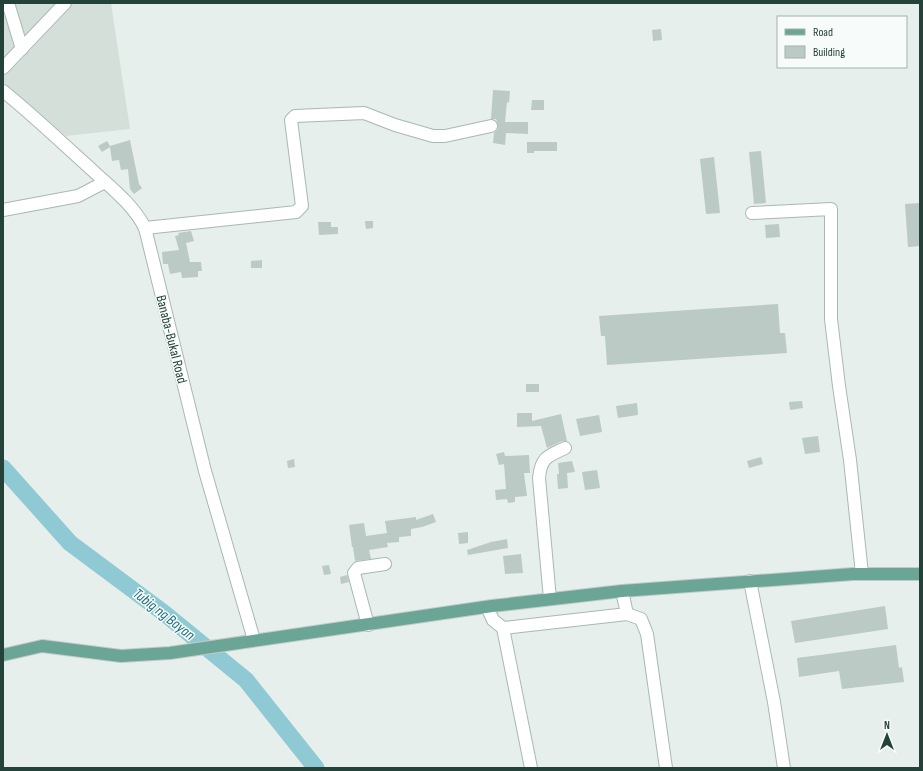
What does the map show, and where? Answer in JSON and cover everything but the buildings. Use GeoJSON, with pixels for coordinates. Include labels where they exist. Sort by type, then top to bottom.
{"type":"FeatureCollection","features":[{"type":"Feature","properties":{"kind":"main road"},"geometry":{"type":"LineString","coordinates":[[3,656],[42,646],[122,656],[170,653],[487,607],[622,591],[862,574],[920,574]]}},
{"type":"Feature","properties":{"kind":"street"},"geometry":{"type":"LineString","coordinates":[[8,3],[22,49]]}},
{"type":"Feature","properties":{"kind":"street"},"geometry":{"type":"LineString","coordinates":[[3,68],[65,3]]}},
{"type":"Feature","properties":{"kind":"street","name":"Banaba-Bukal Road"},"geometry":{"type":"LineString","coordinates":[[3,91],[40,122],[105,182],[133,210],[145,228],[205,471],[254,640]]}},
{"type":"Feature","properties":{"kind":"street"},"geometry":{"type":"LineString","coordinates":[[145,228],[296,212],[302,206],[291,120],[295,116],[364,113],[394,125],[433,136],[445,136],[491,126]]}},
{"type":"Feature","properties":{"kind":"street"},"geometry":{"type":"LineString","coordinates":[[3,210],[78,196],[105,182]]}},
{"type":"Feature","properties":{"kind":"street"},"geometry":{"type":"LineString","coordinates":[[752,213],[831,209],[831,319],[850,460],[862,574]]}},
{"type":"Feature","properties":{"kind":"street"},"geometry":{"type":"LineString","coordinates":[[550,599],[539,478],[540,466],[546,458],[565,448]]}},
{"type":"Feature","properties":{"kind":"street"},"geometry":{"type":"LineString","coordinates":[[368,625],[354,572],[358,568],[385,564]]}},
{"type":"Feature","properties":{"kind":"street"},"geometry":{"type":"LineString","coordinates":[[750,581],[774,702],[784,768]]}},
{"type":"Feature","properties":{"kind":"street"},"geometry":{"type":"LineString","coordinates":[[622,591],[627,614]]}},
{"type":"Feature","properties":{"kind":"street"},"geometry":{"type":"LineString","coordinates":[[487,607],[493,620],[503,628],[531,768]]}},
{"type":"Feature","properties":{"kind":"street"},"geometry":{"type":"LineString","coordinates":[[503,628],[627,614],[641,619],[647,634],[666,768]]}},
{"type":"Feature","properties":{"kind":"shaded area"},"geometry":{"type":"Polygon","coordinates":[[[3,3],[111,3],[130,129],[66,136],[3,82],[3,3]]]}},
{"type":"Feature","properties":{"kind":"waterway","name":"Tubig ng Bayan"},"geometry":{"type":"LineString","coordinates":[[3,468],[70,543],[164,613],[246,680],[316,768]]}}]}
